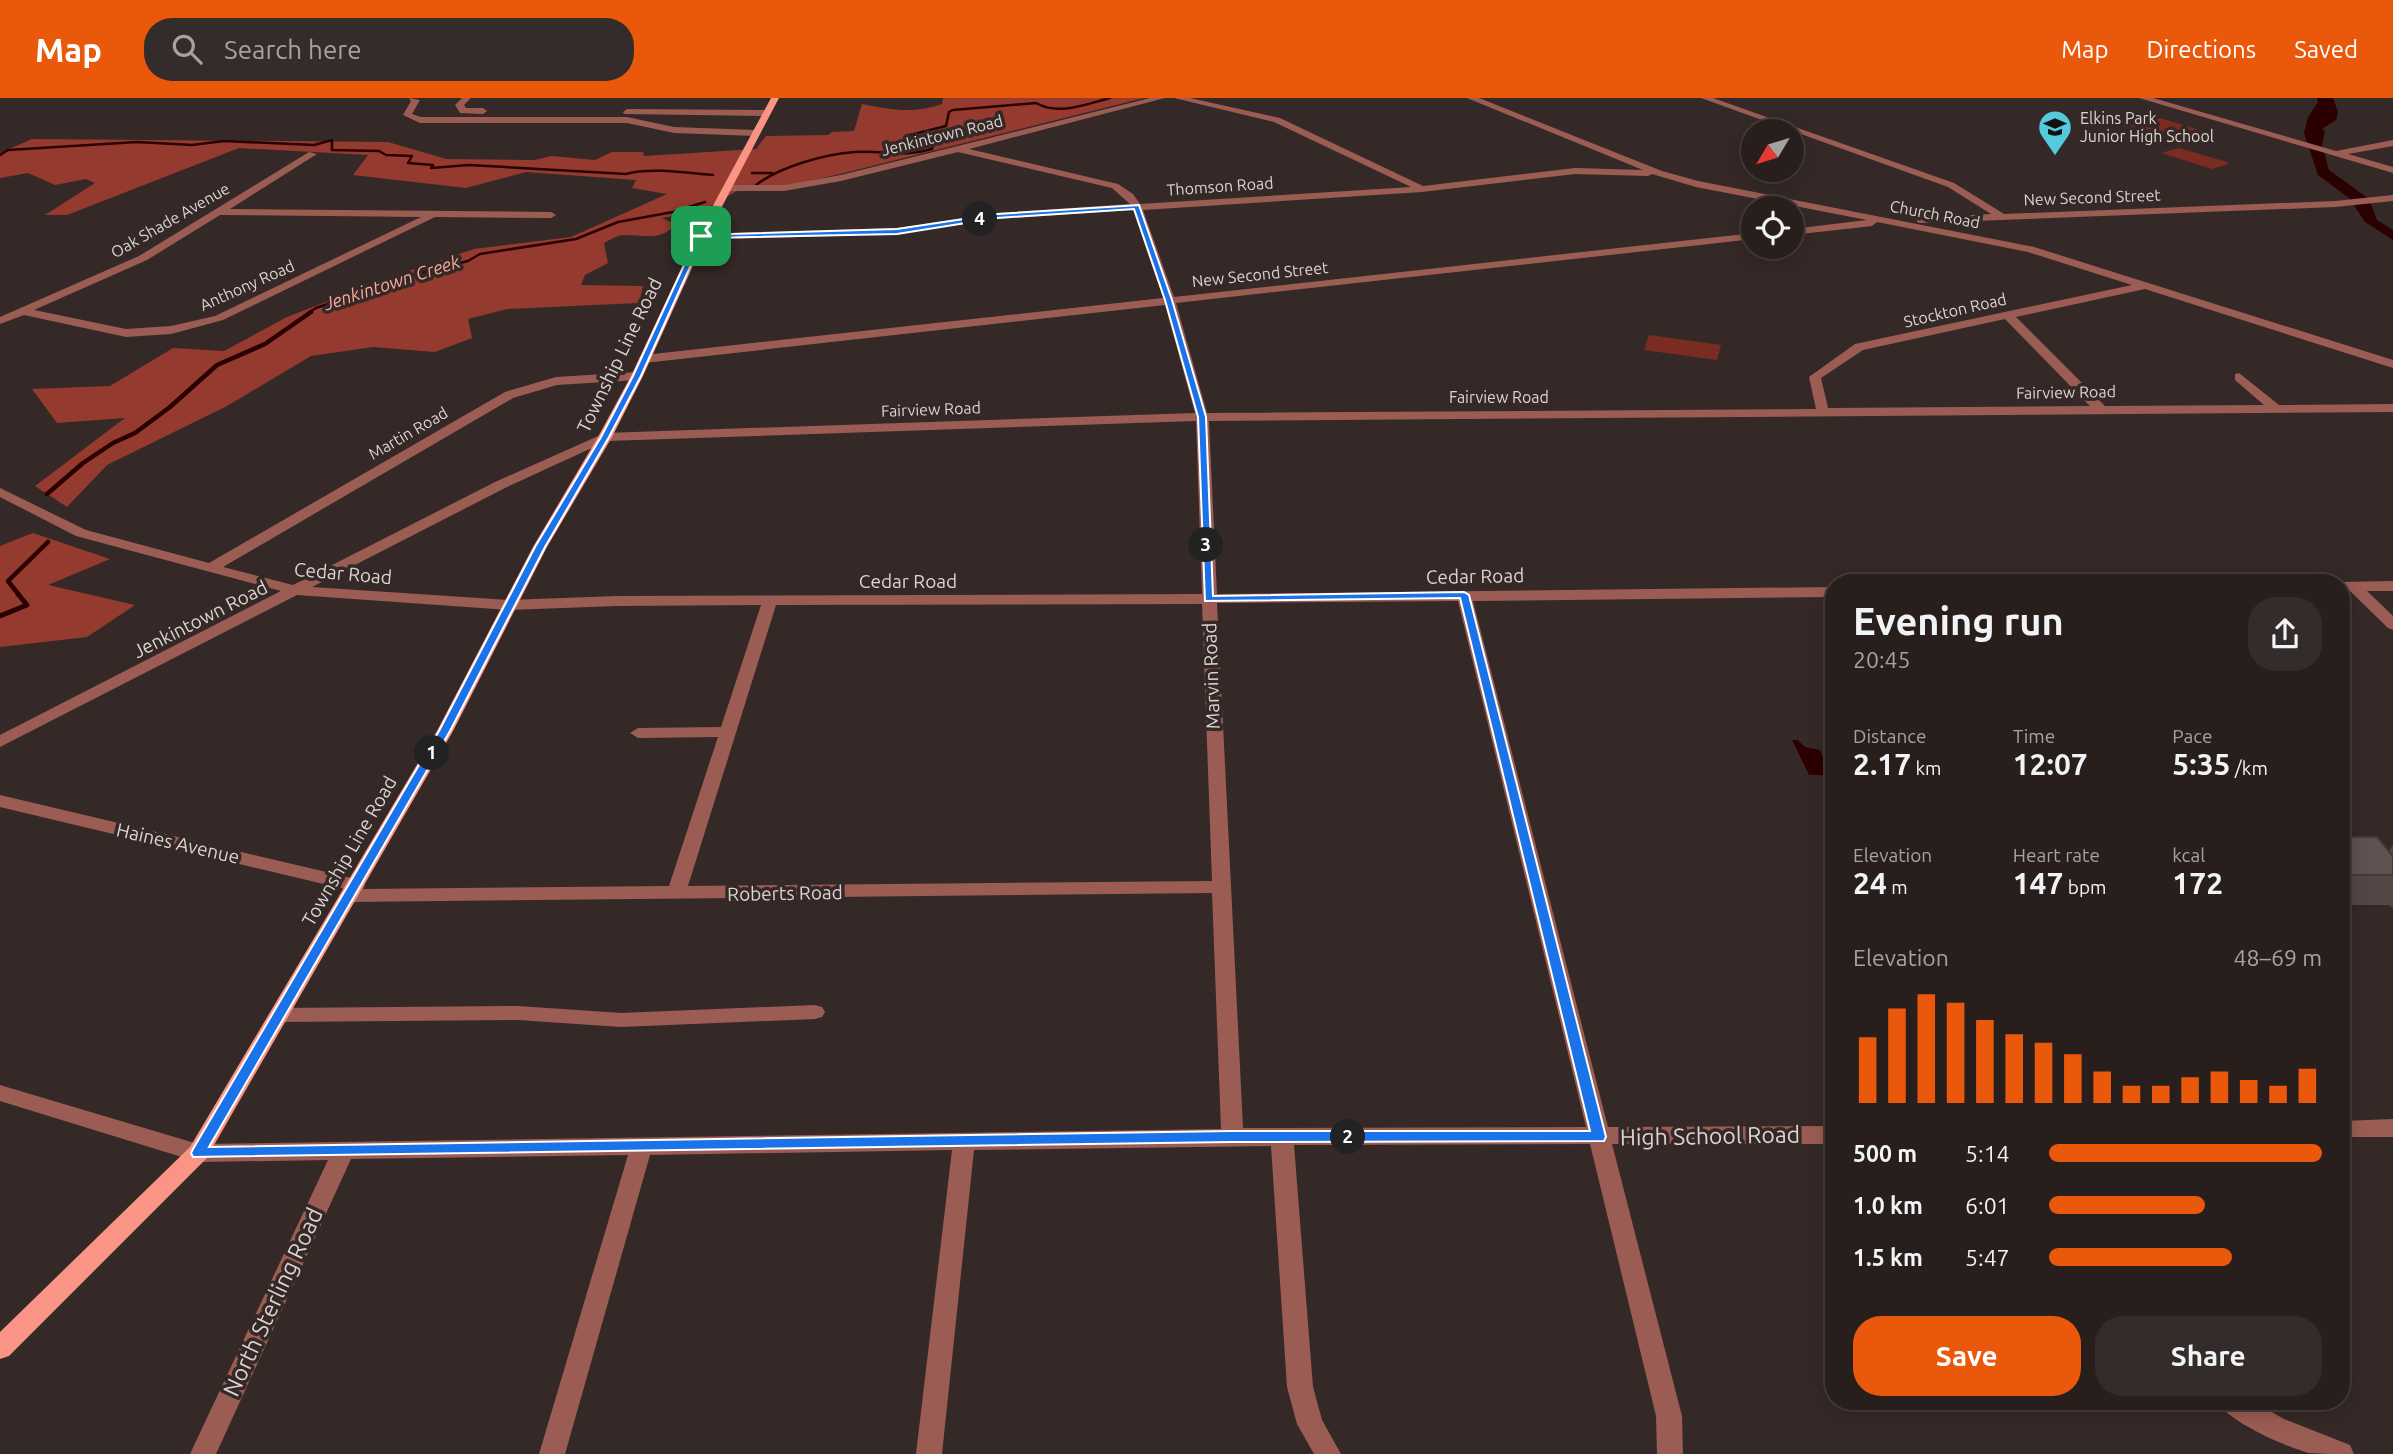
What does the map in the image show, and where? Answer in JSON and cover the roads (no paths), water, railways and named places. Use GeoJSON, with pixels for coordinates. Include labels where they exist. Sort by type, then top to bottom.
{"type":"FeatureCollection","features":[{"type":"Feature","properties":{"kind":"main road","name":"Township Line Road"},"geometry":{"type":"LineString","coordinates":[[0,1348],[198,1153],[445,731],[509,605],[637,376],[701,236],[775,98]]}},
{"type":"Feature","properties":{"kind":"street"},"geometry":{"type":"LineString","coordinates":[[413,98],[416,100],[407,115],[420,120],[627,120],[674,130],[756,133]]}},
{"type":"Feature","properties":{"kind":"street"},"geometry":{"type":"LineString","coordinates":[[467,98],[459,106],[463,111],[767,113]]}},
{"type":"Feature","properties":{"kind":"street","name":"Jenkintown Road"},"geometry":{"type":"LineString","coordinates":[[728,188],[784,188],[841,178],[1161,98]]}},
{"type":"Feature","properties":{"kind":"street"},"geometry":{"type":"LineString","coordinates":[[1178,98],[1277,120],[1422,188]]}},
{"type":"Feature","properties":{"kind":"street","name":"Church Road"},"geometry":{"type":"LineString","coordinates":[[1471,98],[1659,173],[1696,184],[2030,249],[2393,364]]}},
{"type":"Feature","properties":{"kind":"street"},"geometry":{"type":"LineString","coordinates":[[1705,98],[1951,185],[2001,216]]}},
{"type":"Feature","properties":{"kind":"street"},"geometry":{"type":"LineString","coordinates":[[2143,98],[2393,170]]}},
{"type":"Feature","properties":{"kind":"street"},"geometry":{"type":"LineString","coordinates":[[2333,153],[2393,143]]}},
{"type":"Feature","properties":{"kind":"street"},"geometry":{"type":"LineString","coordinates":[[958,149],[1115,186],[1129,196],[1137,207]]}},
{"type":"Feature","properties":{"kind":"street","name":"Oak Shade Avenue"},"geometry":{"type":"LineString","coordinates":[[0,321],[143,258],[312,154]]}},
{"type":"Feature","properties":{"kind":"street","name":"Thomson Road"},"geometry":{"type":"LineString","coordinates":[[701,236],[897,232],[997,216],[1422,188],[1575,171],[1659,173]]}},
{"type":"Feature","properties":{"kind":"street","name":"New Second Street"},"geometry":{"type":"LineString","coordinates":[[1804,231],[1891,221],[2335,204],[2393,198]]}},
{"type":"Feature","properties":{"kind":"street","name":"Marvin Road"},"geometry":{"type":"LineString","coordinates":[[1137,207],[1169,300],[1202,417],[1231,1137]]}},
{"type":"Feature","properties":{"kind":"street"},"geometry":{"type":"LineString","coordinates":[[217,212],[551,215]]}},
{"type":"Feature","properties":{"kind":"street","name":"Anthony Road"},"geometry":{"type":"LineString","coordinates":[[22,311],[126,333],[171,330],[219,317],[431,216]]}},
{"type":"Feature","properties":{"kind":"street"},"geometry":{"type":"LineString","coordinates":[[1959,219],[1958,228],[1980,239]]}},
{"type":"Feature","properties":{"kind":"street","name":"New Second Street"},"geometry":{"type":"LineString","coordinates":[[644,359],[1741,237]]}},
{"type":"Feature","properties":{"kind":"street","name":"Stockton Road"},"geometry":{"type":"LineString","coordinates":[[1823,412],[1815,377],[1859,347],[2146,285]]}},
{"type":"Feature","properties":{"kind":"street"},"geometry":{"type":"LineString","coordinates":[[2007,314],[2100,409]]}},
{"type":"Feature","properties":{"kind":"street","name":"Martin Road"},"geometry":{"type":"LineString","coordinates":[[212,567],[509,395],[556,382],[637,376]]}},
{"type":"Feature","properties":{"kind":"street"},"geometry":{"type":"LineString","coordinates":[[2239,377],[2276,409]]}},
{"type":"Feature","properties":{"kind":"street","name":"Fairview Road"},"geometry":{"type":"LineString","coordinates":[[605,437],[1202,417],[2393,408]]}},
{"type":"Feature","properties":{"kind":"street","name":"Jenkintown Road"},"geometry":{"type":"LineString","coordinates":[[0,742],[500,485],[605,437]]}},
{"type":"Feature","properties":{"kind":"street","name":"Cedar Road"},"geometry":{"type":"LineString","coordinates":[[0,492],[81,533],[297,591],[509,605],[1825,592]]}},
{"type":"Feature","properties":{"kind":"street"},"geometry":{"type":"LineString","coordinates":[[2350,587],[2393,586]]}},
{"type":"Feature","properties":{"kind":"street"},"geometry":{"type":"LineString","coordinates":[[2350,589],[2393,625]]}},
{"type":"Feature","properties":{"kind":"street"},"geometry":{"type":"LineString","coordinates":[[1464,595],[1669,1416],[1670,1454]]}},
{"type":"Feature","properties":{"kind":"street"},"geometry":{"type":"LineString","coordinates":[[676,894],[770,601]]}},
{"type":"Feature","properties":{"kind":"street"},"geometry":{"type":"LineString","coordinates":[[638,733],[726,732]]}},
{"type":"Feature","properties":{"kind":"street","name":"Haines Avenue"},"geometry":{"type":"LineString","coordinates":[[0,801],[353,890]]}},
{"type":"Feature","properties":{"kind":"street","name":"Roberts Road"},"geometry":{"type":"LineString","coordinates":[[353,890],[676,894],[1220,887]]}},
{"type":"Feature","properties":{"kind":"street"},"geometry":{"type":"LineString","coordinates":[[279,1015],[518,1013],[621,1020],[815,1012]]}},
{"type":"Feature","properties":{"kind":"street","name":"High School Road"},"geometry":{"type":"LineString","coordinates":[[0,1093],[198,1153],[1231,1137],[1825,1135]]}},
{"type":"Feature","properties":{"kind":"street"},"geometry":{"type":"LineString","coordinates":[[2350,1129],[2393,1128]]}},
{"type":"Feature","properties":{"kind":"street"},"geometry":{"type":"LineString","coordinates":[[1282,1137],[1300,1387],[1310,1424],[1328,1454]]}},
{"type":"Feature","properties":{"kind":"street"},"geometry":{"type":"LineString","coordinates":[[929,1454],[964,1141]]}},
{"type":"Feature","properties":{"kind":"street"},"geometry":{"type":"LineString","coordinates":[[552,1454],[642,1145]]}},
{"type":"Feature","properties":{"kind":"street","name":"North Sterling Road"},"geometry":{"type":"LineString","coordinates":[[203,1454],[344,1150]]}},
{"type":"Feature","properties":{"kind":"street"},"geometry":{"type":"LineString","coordinates":[[2245,1410],[2275,1427],[2340,1454]]}},
{"type":"Feature","properties":{"kind":"waterway","name":"Jenkintown Creek"},"geometry":{"type":"LineString","coordinates":[[756,185],[790,167],[830,155],[865,152],[911,153],[932,149],[934,141],[910,135],[946,126],[949,112],[953,110],[1036,103],[1063,109],[1110,98]]}},
{"type":"Feature","properties":{"kind":"waterway"},"geometry":{"type":"LineString","coordinates":[[0,155],[8,150],[137,142],[192,145],[224,141],[314,145],[332,140],[332,150],[379,151],[386,155],[412,156],[408,163],[433,165],[431,168],[469,165],[626,174],[657,171],[713,175]]}},
{"type":"Feature","properties":{"kind":"waterway"},"geometry":{"type":"LineString","coordinates":[[752,173],[772,173]]}},
{"type":"Feature","properties":{"kind":"waterway","name":"Jenkintown Creek"},"geometry":{"type":"LineString","coordinates":[[308,313],[409,276],[468,261],[480,254],[576,239],[618,222],[673,212],[705,202]]}},
{"type":"Feature","properties":{"kind":"waterway","name":"Jenkintown Creek"},"geometry":{"type":"LineString","coordinates":[[47,494],[83,463],[113,443],[135,433],[170,407],[217,365],[265,344],[311,312]]}},
{"type":"Feature","properties":{"kind":"waterway","name":"Jenkintown Creek"},"geometry":{"type":"LineString","coordinates":[[19,595],[8,581],[48,542]]}},
{"type":"Feature","properties":{"kind":"waterway","name":"Jenkintown Creek"},"geometry":{"type":"LineString","coordinates":[[0,616],[27,605],[18,594]]}},
{"type":"Feature","properties":{"kind":"place","name":"Elkins Park Junior High School"},"geometry":{"type":"Point","coordinates":[2055,157]}}]}
